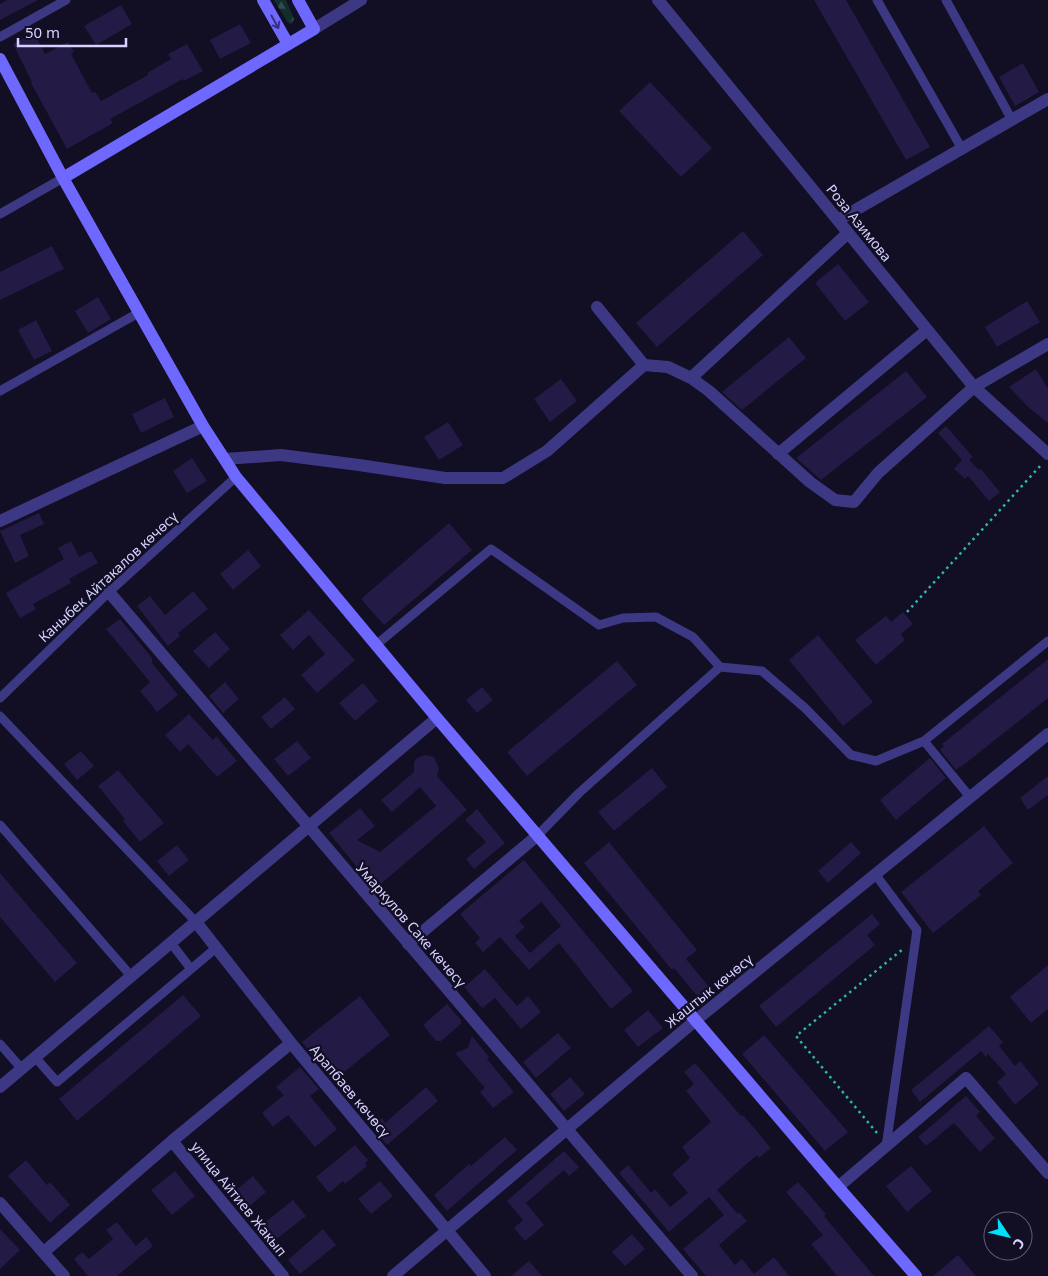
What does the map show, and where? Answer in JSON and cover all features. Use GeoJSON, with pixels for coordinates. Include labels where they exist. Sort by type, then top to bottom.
{"type":"FeatureCollection","features":[{"type":"Feature","properties":{"kind":"main road"},"geometry":{"type":"LineString","coordinates":[[263,0],[288,44]]}},
{"type":"Feature","properties":{"kind":"main road"},"geometry":{"type":"LineString","coordinates":[[63,178],[314,29],[298,0]]}},
{"type":"Feature","properties":{"kind":"main road"},"geometry":{"type":"LineString","coordinates":[[0,59],[63,178],[204,426],[236,477],[437,718],[916,1276]]}},
{"type":"Feature","properties":{"kind":"street"},"geometry":{"type":"LineString","coordinates":[[314,29],[361,0]]}},
{"type":"Feature","properties":{"kind":"street","name":"Роза Азимова"},"geometry":{"type":"LineString","coordinates":[[658,0],[974,387],[1045,460]]}},
{"type":"Feature","properties":{"kind":"street"},"geometry":{"type":"LineString","coordinates":[[838,220],[1048,99]]}},
{"type":"Feature","properties":{"kind":"street"},"geometry":{"type":"LineString","coordinates":[[690,378],[848,232]]}},
{"type":"Feature","properties":{"kind":"street"},"geometry":{"type":"LineString","coordinates":[[597,307],[644,365],[668,367],[690,378],[709,391],[778,454],[835,500],[854,502],[878,473],[974,387],[1048,344]]}},
{"type":"Feature","properties":{"kind":"street"},"geometry":{"type":"LineString","coordinates":[[778,454],[927,330]]}},
{"type":"Feature","properties":{"kind":"street"},"geometry":{"type":"LineString","coordinates":[[225,459],[281,455],[445,478],[503,478],[547,451],[644,365]]}},
{"type":"Feature","properties":{"kind":"street"},"geometry":{"type":"LineString","coordinates":[[0,521],[204,426]]}},
{"type":"Feature","properties":{"kind":"street","name":"Умаркулов Саке көчөсү"},"geometry":{"type":"LineString","coordinates":[[109,592],[692,1276]]}},
{"type":"Feature","properties":{"kind":"street"},"geometry":{"type":"LineString","coordinates":[[0,1087],[437,718]]}},
{"type":"Feature","properties":{"kind":"street","name":"Жаштык көчөсү"},"geometry":{"type":"LineString","coordinates":[[394,1276],[696,1020],[1048,734]]}},
{"type":"Feature","properties":{"kind":"street"},"geometry":{"type":"LineString","coordinates":[[408,944],[538,835]]}},
{"type":"Feature","properties":{"kind":"street","name":"Арапбаев көчөсү"},"geometry":{"type":"LineString","coordinates":[[196,922],[290,1043],[485,1276]]}},
{"type":"Feature","properties":{"kind":"street"},"geometry":{"type":"LineString","coordinates":[[44,1252],[172,1141],[290,1043]]}},
{"type":"Feature","properties":{"kind":"street"},"geometry":{"type":"LineString","coordinates":[[838,1187],[966,1078],[1048,1173]]}},
{"type":"Feature","properties":{"kind":"street","name":"улица Айтиев Жакып"},"geometry":{"type":"LineString","coordinates":[[172,1141],[283,1276]]}},
{"type":"Feature","properties":{"kind":"street"},"geometry":{"type":"LineString","coordinates":[[0,1203],[64,1276]]}},
{"type":"Feature","properties":{"kind":"lane"},"geometry":{"type":"LineString","coordinates":[[0,36],[66,0]]}},
{"type":"Feature","properties":{"kind":"lane"},"geometry":{"type":"LineString","coordinates":[[877,0],[962,149]]}},
{"type":"Feature","properties":{"kind":"lane"},"geometry":{"type":"LineString","coordinates":[[946,0],[1012,120]]}},
{"type":"Feature","properties":{"kind":"lane"},"geometry":{"type":"LineString","coordinates":[[0,214],[63,178]]}},
{"type":"Feature","properties":{"kind":"lane"},"geometry":{"type":"LineString","coordinates":[[0,391],[140,312]]}},
{"type":"Feature","properties":{"kind":"lane","name":"Каныбек Айтакалов көчөсү"},"geometry":{"type":"LineString","coordinates":[[0,698],[109,592],[236,477]]}},
{"type":"Feature","properties":{"kind":"lane"},"geometry":{"type":"LineString","coordinates":[[376,645],[491,549],[599,625],[623,618],[656,617],[693,637],[720,667],[762,671],[805,708],[850,755],[876,762],[924,741],[1048,641]]}},
{"type":"Feature","properties":{"kind":"lane"},"geometry":{"type":"LineString","coordinates":[[538,835],[578,793],[720,667]]}},
{"type":"Feature","properties":{"kind":"lane"},"geometry":{"type":"LineString","coordinates":[[0,716],[196,922]]}},
{"type":"Feature","properties":{"kind":"lane"},"geometry":{"type":"LineString","coordinates":[[924,741],[970,797]]}},
{"type":"Feature","properties":{"kind":"lane"},"geometry":{"type":"LineString","coordinates":[[0,825],[132,976]]}},
{"type":"Feature","properties":{"kind":"lane"},"geometry":{"type":"LineString","coordinates":[[875,874],[917,930],[886,1145]]}},
{"type":"Feature","properties":{"kind":"lane"},"geometry":{"type":"LineString","coordinates":[[170,943],[191,969]]}},
{"type":"Feature","properties":{"kind":"lane"},"geometry":{"type":"LineString","coordinates":[[35,1057],[57,1082],[216,948]]}},
{"type":"Feature","properties":{"kind":"lane"},"geometry":{"type":"LineString","coordinates":[[0,1044],[22,1068]]}},
{"type":"Feature","properties":{"kind":"path"},"geometry":{"type":"LineString","coordinates":[[907,612],[1045,460]]}},
{"type":"Feature","properties":{"kind":"path"},"geometry":{"type":"LineString","coordinates":[[886,1145],[796,1036],[915,938]]}},
{"type":"Feature","properties":{"kind":"green space"},"geometry":{"type":"Polygon","coordinates":[[[274,0],[286,0],[294,19],[292,24],[288,23],[274,0]]]}},
{"type":"Feature","properties":{"kind":"building"},"geometry":{"type":"Polygon","coordinates":[[[7,0],[38,0],[0,20],[0,4],[7,0]]]}},
{"type":"Feature","properties":{"kind":"building"},"geometry":{"type":"Polygon","coordinates":[[[814,0],[846,0],[930,147],[906,160],[814,0]]]}},
{"type":"Feature","properties":{"kind":"building"},"geometry":{"type":"Polygon","coordinates":[[[121,5],[132,24],[96,45],[84,26],[121,5]]]}},
{"type":"Feature","properties":{"kind":"building"},"geometry":{"type":"Polygon","coordinates":[[[240,24],[251,43],[220,59],[210,40],[240,24]]]}},
{"type":"Feature","properties":{"kind":"building"},"geometry":{"type":"Polygon","coordinates":[[[34,33],[45,54],[68,42],[74,52],[71,54],[92,93],[95,92],[101,101],[148,75],[147,73],[171,59],[168,54],[187,44],[203,71],[184,81],[183,79],[110,119],[113,123],[67,149],[31,83],[13,44],[34,33]]]}},
{"type":"Feature","properties":{"kind":"building"},"geometry":{"type":"Polygon","coordinates":[[[1023,63],[1039,92],[1015,106],[999,77],[1023,63]]]}},
{"type":"Feature","properties":{"kind":"building"},"geometry":{"type":"Polygon","coordinates":[[[650,82],[712,148],[681,177],[619,111],[650,82]]]}},
{"type":"Feature","properties":{"kind":"building"},"geometry":{"type":"Polygon","coordinates":[[[743,231],[763,255],[657,347],[636,323],[743,231]]]}},
{"type":"Feature","properties":{"kind":"building"},"geometry":{"type":"Polygon","coordinates":[[[52,246],[64,269],[0,300],[0,272],[52,246]]]}},
{"type":"Feature","properties":{"kind":"building"},"geometry":{"type":"Polygon","coordinates":[[[838,264],[869,302],[845,321],[815,283],[838,264]]]}},
{"type":"Feature","properties":{"kind":"building"},"geometry":{"type":"Polygon","coordinates":[[[98,297],[111,319],[88,333],[75,311],[98,297]]]}},
{"type":"Feature","properties":{"kind":"building"},"geometry":{"type":"Polygon","coordinates":[[[1027,301],[1040,322],[997,347],[985,327],[1027,301]]]}},
{"type":"Feature","properties":{"kind":"building"},"geometry":{"type":"Polygon","coordinates":[[[36,320],[52,351],[34,360],[18,330],[36,320]]]}},
{"type":"Feature","properties":{"kind":"building"},"geometry":{"type":"Polygon","coordinates":[[[789,337],[806,358],[742,410],[722,392],[789,337]]]}},
{"type":"Feature","properties":{"kind":"building"},"geometry":{"type":"Polygon","coordinates":[[[1036,369],[1048,389],[1048,423],[1028,407],[1009,387],[1036,369]]]}},
{"type":"Feature","properties":{"kind":"building"},"geometry":{"type":"Polygon","coordinates":[[[906,371],[927,397],[821,480],[796,458],[906,371]]]}},
{"type":"Feature","properties":{"kind":"building"},"geometry":{"type":"Polygon","coordinates":[[[561,379],[577,401],[550,422],[534,399],[561,379]]]}},
{"type":"Feature","properties":{"kind":"building"},"geometry":{"type":"Polygon","coordinates":[[[165,398],[174,417],[141,433],[132,414],[165,398]]]}},
{"type":"Feature","properties":{"kind":"building"},"geometry":{"type":"Polygon","coordinates":[[[448,422],[463,445],[439,460],[424,437],[448,422]]]}},
{"type":"Feature","properties":{"kind":"building"},"geometry":{"type":"Polygon","coordinates":[[[946,426],[973,457],[969,460],[979,470],[981,469],[1000,492],[989,501],[968,476],[965,479],[954,469],[962,460],[938,433],[946,426]]]}},
{"type":"Feature","properties":{"kind":"building"},"geometry":{"type":"Polygon","coordinates":[[[192,458],[207,481],[187,493],[173,471],[192,458]]]}},
{"type":"Feature","properties":{"kind":"building"},"geometry":{"type":"Polygon","coordinates":[[[39,513],[44,524],[20,535],[29,556],[15,563],[0,531],[39,513]]]}},
{"type":"Feature","properties":{"kind":"building"},"geometry":{"type":"Polygon","coordinates":[[[449,523],[472,550],[384,625],[361,599],[449,523]]]}},
{"type":"Feature","properties":{"kind":"building"},"geometry":{"type":"Polygon","coordinates":[[[71,541],[79,557],[91,551],[98,563],[69,579],[71,583],[33,604],[36,609],[20,618],[6,593],[64,559],[58,548],[71,541]]]}},
{"type":"Feature","properties":{"kind":"building"},"geometry":{"type":"Polygon","coordinates":[[[248,550],[261,566],[233,590],[220,574],[248,550]]]}},
{"type":"Feature","properties":{"kind":"building"},"geometry":{"type":"Polygon","coordinates":[[[193,591],[208,609],[178,633],[180,636],[168,646],[137,606],[150,596],[165,615],[193,591]]]}},
{"type":"Feature","properties":{"kind":"building"},"geometry":{"type":"Polygon","coordinates":[[[309,610],[355,660],[317,693],[301,675],[325,654],[309,635],[293,650],[280,635],[309,610]]]}},
{"type":"Feature","properties":{"kind":"building"},"geometry":{"type":"Polygon","coordinates":[[[903,612],[913,624],[901,634],[905,640],[876,665],[855,640],[886,616],[891,622],[903,612]]]}},
{"type":"Feature","properties":{"kind":"building"},"geometry":{"type":"Polygon","coordinates":[[[120,619],[152,658],[152,663],[178,695],[157,712],[140,691],[150,682],[106,629],[120,619]]]}},
{"type":"Feature","properties":{"kind":"building"},"geometry":{"type":"Polygon","coordinates":[[[215,632],[230,649],[209,668],[193,651],[215,632]]]}},
{"type":"Feature","properties":{"kind":"building"},"geometry":{"type":"Polygon","coordinates":[[[818,635],[873,702],[843,726],[789,660],[818,635]]]}},
{"type":"Feature","properties":{"kind":"building"},"geometry":{"type":"Polygon","coordinates":[[[1048,659],[1048,698],[956,770],[940,750],[944,746],[942,744],[1048,659]]]}},
{"type":"Feature","properties":{"kind":"building"},"geometry":{"type":"Polygon","coordinates":[[[617,661],[637,685],[527,776],[507,752],[617,661]]]}},
{"type":"Feature","properties":{"kind":"building"},"geometry":{"type":"Polygon","coordinates":[[[225,682],[239,699],[223,713],[209,696],[225,682]]]}},
{"type":"Feature","properties":{"kind":"building"},"geometry":{"type":"Polygon","coordinates":[[[363,683],[378,701],[355,721],[339,703],[363,683]]]}},
{"type":"Feature","properties":{"kind":"building"},"geometry":{"type":"Polygon","coordinates":[[[482,687],[493,700],[477,713],[466,700],[482,687]]]}},
{"type":"Feature","properties":{"kind":"building"},"geometry":{"type":"Polygon","coordinates":[[[285,697],[295,709],[271,729],[261,717],[285,697]]]}},
{"type":"Feature","properties":{"kind":"building"},"geometry":{"type":"Polygon","coordinates":[[[189,714],[213,740],[216,736],[237,761],[217,777],[188,744],[180,752],[165,735],[189,714]]]}},
{"type":"Feature","properties":{"kind":"building"},"geometry":{"type":"Polygon","coordinates":[[[297,741],[311,758],[288,776],[274,759],[297,741]]]}},
{"type":"Feature","properties":{"kind":"building"},"geometry":{"type":"Polygon","coordinates":[[[81,751],[94,766],[77,780],[64,764],[81,751]]]}},
{"type":"Feature","properties":{"kind":"building"},"geometry":{"type":"Polygon","coordinates":[[[425,755],[434,757],[439,768],[437,776],[467,810],[375,889],[329,833],[360,808],[375,826],[357,840],[380,852],[436,806],[420,787],[392,812],[381,800],[414,772],[414,762],[417,758],[425,755]]]}},
{"type":"Feature","properties":{"kind":"building"},"geometry":{"type":"Polygon","coordinates":[[[930,758],[946,778],[896,820],[880,800],[930,758]]]}},
{"type":"Feature","properties":{"kind":"building"},"geometry":{"type":"Polygon","coordinates":[[[652,768],[667,787],[614,831],[598,812],[652,768]]]}},
{"type":"Feature","properties":{"kind":"building"},"geometry":{"type":"Polygon","coordinates":[[[118,770],[164,823],[140,842],[123,821],[125,819],[98,786],[118,770]]]}},
{"type":"Feature","properties":{"kind":"building"},"geometry":{"type":"Polygon","coordinates":[[[1048,776],[1048,795],[1028,810],[1020,798],[1048,776]]]}},
{"type":"Feature","properties":{"kind":"building"},"geometry":{"type":"Polygon","coordinates":[[[477,809],[505,843],[474,869],[466,859],[486,842],[465,820],[477,809]]]}},
{"type":"Feature","properties":{"kind":"building"},"geometry":{"type":"Polygon","coordinates":[[[984,826],[1013,863],[978,891],[981,895],[933,933],[901,892],[984,826]]]}},
{"type":"Feature","properties":{"kind":"building"},"geometry":{"type":"Polygon","coordinates":[[[609,842],[697,950],[686,959],[710,988],[698,997],[674,968],[672,970],[584,863],[609,842]]]}},
{"type":"Feature","properties":{"kind":"building"},"geometry":{"type":"Polygon","coordinates":[[[851,842],[861,853],[828,883],[818,871],[851,842]]]}},
{"type":"Feature","properties":{"kind":"building"},"geometry":{"type":"Polygon","coordinates":[[[177,845],[189,860],[169,876],[157,861],[177,845]]]}},
{"type":"Feature","properties":{"kind":"building"},"geometry":{"type":"Polygon","coordinates":[[[524,860],[633,991],[611,1009],[559,943],[529,970],[500,937],[483,952],[475,943],[480,938],[460,914],[524,860]],[[541,902],[519,921],[525,927],[515,936],[530,953],[561,926],[541,902]]]}},
{"type":"Feature","properties":{"kind":"building"},"geometry":{"type":"Polygon","coordinates":[[[0,873],[77,963],[55,982],[0,917],[0,873]]]}},
{"type":"Feature","properties":{"kind":"building"},"geometry":{"type":"Polygon","coordinates":[[[872,914],[880,924],[867,935],[875,945],[776,1027],[759,1006],[872,914]]]}},
{"type":"Feature","properties":{"kind":"building"},"geometry":{"type":"Polygon","coordinates":[[[1048,965],[1048,1009],[1031,1023],[1010,997],[1048,965]]]}},
{"type":"Feature","properties":{"kind":"building"},"geometry":{"type":"Polygon","coordinates":[[[485,969],[517,1006],[528,996],[541,1012],[521,1029],[495,998],[481,1009],[483,1005],[481,1007],[464,987],[485,969]]]}},
{"type":"Feature","properties":{"kind":"building"},"geometry":{"type":"Polygon","coordinates":[[[183,995],[201,1016],[77,1121],[59,1099],[183,995]]]}},
{"type":"Feature","properties":{"kind":"building"},"geometry":{"type":"Polygon","coordinates":[[[360,996],[390,1035],[333,1081],[302,1042],[360,996]]]}},
{"type":"Feature","properties":{"kind":"building"},"geometry":{"type":"Polygon","coordinates":[[[447,1004],[461,1020],[461,1024],[441,1041],[436,1041],[423,1025],[447,1004]]]}},
{"type":"Feature","properties":{"kind":"building"},"geometry":{"type":"Polygon","coordinates":[[[648,1010],[663,1028],[638,1047],[624,1030],[648,1010]]]}},
{"type":"Feature","properties":{"kind":"building"},"geometry":{"type":"Polygon","coordinates":[[[989,1026],[1003,1042],[999,1046],[1015,1066],[1020,1061],[1039,1084],[1015,1105],[997,1082],[1006,1074],[988,1054],[986,1057],[981,1051],[920,1102],[911,1090],[989,1026]]]}},
{"type":"Feature","properties":{"kind":"building"},"geometry":{"type":"Polygon","coordinates":[[[558,1033],[571,1048],[536,1078],[523,1062],[558,1033]]]}},
{"type":"Feature","properties":{"kind":"building"},"geometry":{"type":"Polygon","coordinates":[[[764,1035],[848,1132],[825,1151],[742,1054],[764,1035]]]}},
{"type":"Feature","properties":{"kind":"building"},"geometry":{"type":"Polygon","coordinates":[[[472,1036],[489,1057],[487,1059],[514,1092],[493,1108],[480,1092],[485,1088],[455,1053],[468,1048],[472,1036]]]}},
{"type":"Feature","properties":{"kind":"building"},"geometry":{"type":"Polygon","coordinates":[[[695,1063],[771,1148],[759,1158],[757,1155],[717,1190],[738,1214],[739,1212],[747,1221],[719,1245],[735,1265],[742,1259],[754,1274],[774,1257],[789,1276],[706,1276],[683,1249],[724,1215],[709,1197],[669,1232],[619,1173],[628,1165],[651,1193],[655,1189],[670,1207],[688,1193],[672,1174],[690,1158],[682,1147],[711,1122],[686,1091],[694,1084],[684,1072],[695,1063]]]}},
{"type":"Feature","properties":{"kind":"building"},"geometry":{"type":"Polygon","coordinates":[[[300,1067],[319,1089],[310,1096],[337,1129],[315,1147],[288,1115],[273,1127],[262,1113],[284,1095],[276,1087],[300,1067]]]}},
{"type":"Feature","properties":{"kind":"building"},"geometry":{"type":"Polygon","coordinates":[[[570,1077],[585,1094],[564,1111],[550,1094],[570,1077]]]}},
{"type":"Feature","properties":{"kind":"building"},"geometry":{"type":"Polygon","coordinates":[[[426,1087],[438,1101],[387,1145],[372,1127],[382,1118],[385,1123],[426,1087]]]}},
{"type":"Feature","properties":{"kind":"building"},"geometry":{"type":"Polygon","coordinates":[[[966,1096],[980,1112],[976,1116],[995,1138],[980,1152],[954,1123],[926,1146],[918,1137],[966,1096]]]}},
{"type":"Feature","properties":{"kind":"building"},"geometry":{"type":"Polygon","coordinates":[[[505,1137],[517,1150],[447,1211],[434,1195],[469,1164],[471,1166],[505,1137]]]}},
{"type":"Feature","properties":{"kind":"building"},"geometry":{"type":"Polygon","coordinates":[[[355,1145],[368,1160],[365,1163],[367,1166],[345,1184],[343,1181],[329,1193],[316,1177],[355,1145]]]}},
{"type":"Feature","properties":{"kind":"building"},"geometry":{"type":"Polygon","coordinates":[[[564,1151],[579,1167],[569,1176],[564,1170],[526,1203],[544,1225],[525,1241],[514,1228],[523,1220],[507,1201],[564,1151]]]}},
{"type":"Feature","properties":{"kind":"building"},"geometry":{"type":"Polygon","coordinates":[[[26,1160],[47,1185],[50,1182],[70,1205],[50,1223],[8,1176],[26,1160]]]}},
{"type":"Feature","properties":{"kind":"building"},"geometry":{"type":"Polygon","coordinates":[[[911,1166],[932,1191],[907,1212],[886,1186],[911,1166]]]}},
{"type":"Feature","properties":{"kind":"building"},"geometry":{"type":"Polygon","coordinates":[[[175,1171],[195,1196],[172,1215],[151,1190],[175,1171]]]}},
{"type":"Feature","properties":{"kind":"building"},"geometry":{"type":"Polygon","coordinates":[[[253,1176],[266,1192],[244,1211],[230,1195],[253,1176]]]}},
{"type":"Feature","properties":{"kind":"building"},"geometry":{"type":"Polygon","coordinates":[[[380,1181],[393,1196],[371,1214],[358,1199],[380,1181]]]}},
{"type":"Feature","properties":{"kind":"building"},"geometry":{"type":"Polygon","coordinates":[[[798,1182],[826,1214],[824,1216],[874,1276],[837,1276],[811,1244],[823,1235],[786,1192],[798,1182]]]}},
{"type":"Feature","properties":{"kind":"building"},"geometry":{"type":"Polygon","coordinates":[[[293,1200],[306,1216],[270,1244],[258,1228],[293,1200]]]}},
{"type":"Feature","properties":{"kind":"building"},"geometry":{"type":"Polygon","coordinates":[[[117,1222],[136,1246],[146,1237],[153,1246],[117,1276],[88,1276],[74,1259],[82,1252],[89,1259],[113,1239],[106,1230],[117,1222]]]}},
{"type":"Feature","properties":{"kind":"building"},"geometry":{"type":"Polygon","coordinates":[[[0,1229],[20,1250],[0,1269],[0,1229]]]}},
{"type":"Feature","properties":{"kind":"building"},"geometry":{"type":"Polygon","coordinates":[[[323,1229],[336,1245],[300,1274],[288,1260],[323,1229]]]}},
{"type":"Feature","properties":{"kind":"building"},"geometry":{"type":"Polygon","coordinates":[[[632,1234],[645,1249],[625,1266],[612,1252],[632,1234]]]}},
{"type":"Feature","properties":{"kind":"building"},"geometry":{"type":"Polygon","coordinates":[[[958,1255],[976,1276],[933,1276],[958,1255]]]}},
{"type":"Feature","properties":{"kind":"building"},"geometry":{"type":"Polygon","coordinates":[[[529,1261],[542,1276],[511,1276],[529,1261]]]}}]}
